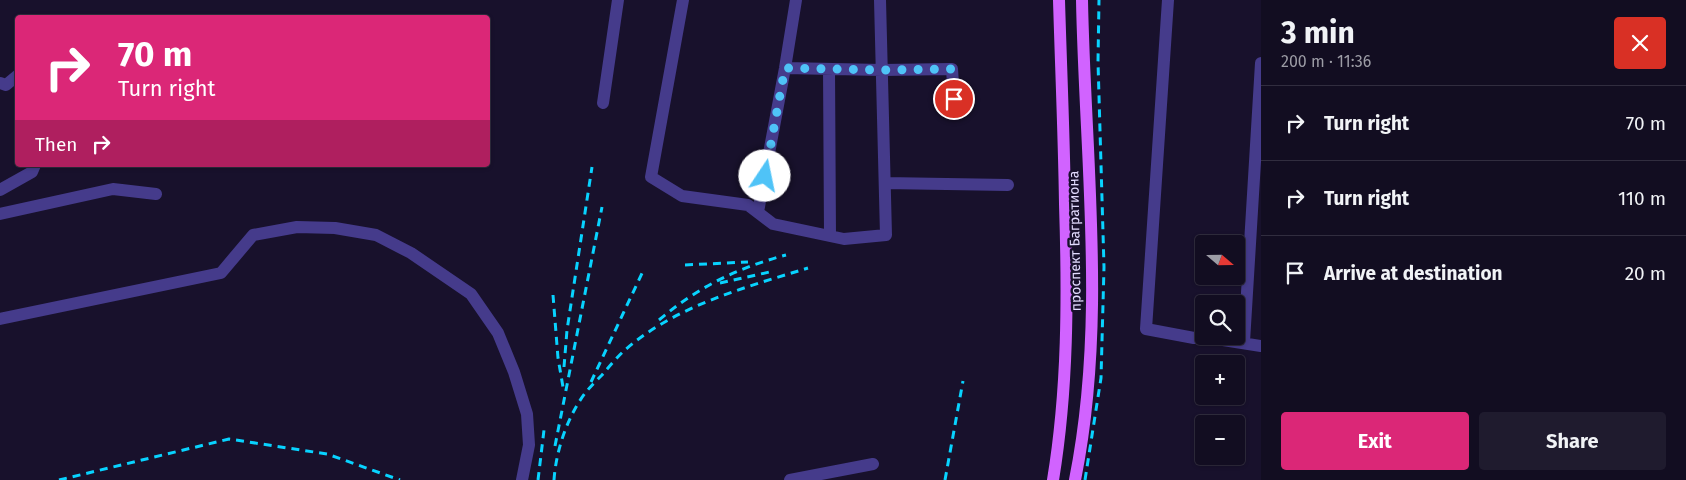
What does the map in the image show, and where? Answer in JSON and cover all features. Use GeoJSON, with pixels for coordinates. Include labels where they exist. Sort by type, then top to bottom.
{"type":"FeatureCollection","features":[{"type":"Feature","properties":{"kind":"main road","name":"проспект Багратиона"},"geometry":{"type":"LineString","coordinates":[[1052,480],[1061,415],[1068,287],[1059,0]]}},
{"type":"Feature","properties":{"kind":"main road","name":"проспект Багратиона"},"geometry":{"type":"LineString","coordinates":[[1075,480],[1080,455],[1088,385],[1092,296],[1090,178],[1083,62],[1082,0]]}},
{"type":"Feature","properties":{"kind":"lane"},"geometry":{"type":"LineString","coordinates":[[603,103],[618,0]]}},
{"type":"Feature","properties":{"kind":"lane"},"geometry":{"type":"LineString","coordinates":[[683,0],[651,177],[682,196],[748,205],[773,224],[844,239],[886,235],[880,0]]}},
{"type":"Feature","properties":{"kind":"lane"},"geometry":{"type":"LineString","coordinates":[[758,212],[796,0]]}},
{"type":"Feature","properties":{"kind":"lane"},"geometry":{"type":"LineString","coordinates":[[1168,0],[1146,329],[1195,338]]}},
{"type":"Feature","properties":{"kind":"lane"},"geometry":{"type":"LineString","coordinates":[[1245,326],[1261,63]]}},
{"type":"Feature","properties":{"kind":"lane"},"geometry":{"type":"LineString","coordinates":[[785,68],[952,69],[955,114]]}},
{"type":"Feature","properties":{"kind":"lane"},"geometry":{"type":"LineString","coordinates":[[829,69],[830,236]]}},
{"type":"Feature","properties":{"kind":"lane"},"geometry":{"type":"LineString","coordinates":[[0,190],[32,172],[34,167]]}},
{"type":"Feature","properties":{"kind":"lane"},"geometry":{"type":"LineString","coordinates":[[885,182],[1008,185]]}},
{"type":"Feature","properties":{"kind":"lane"},"geometry":{"type":"LineString","coordinates":[[0,214],[114,189],[156,194]]}},
{"type":"Feature","properties":{"kind":"lane"},"geometry":{"type":"LineString","coordinates":[[0,319],[221,273],[253,235],[298,228],[335,228],[376,235],[411,253],[471,294],[498,333],[528,414],[529,444],[522,480]]}},
{"type":"Feature","properties":{"kind":"lane"},"geometry":{"type":"LineString","coordinates":[[1245,342],[1261,346]]}},
{"type":"Feature","properties":{"kind":"lane"},"geometry":{"type":"LineString","coordinates":[[790,480],[873,464]]}},
{"type":"Feature","properties":{"kind":"railway"},"geometry":{"type":"LineString","coordinates":[[1085,480],[1101,378],[1104,267],[1098,62],[1099,0]]}},
{"type":"Feature","properties":{"kind":"railway"},"geometry":{"type":"LineString","coordinates":[[564,367],[567,330],[592,167]]}},
{"type":"Feature","properties":{"kind":"railway"},"geometry":{"type":"LineString","coordinates":[[555,446],[602,207]]}},
{"type":"Feature","properties":{"kind":"railway"},"geometry":{"type":"LineString","coordinates":[[659,320],[703,288],[751,266],[786,255]]}},
{"type":"Feature","properties":{"kind":"railway"},"geometry":{"type":"LineString","coordinates":[[685,265],[748,262]]}},
{"type":"Feature","properties":{"kind":"railway"},"geometry":{"type":"LineString","coordinates":[[554,480],[560,445],[574,411],[586,392],[625,350],[666,321],[689,310],[736,291],[808,268]]}},
{"type":"Feature","properties":{"kind":"railway"},"geometry":{"type":"LineString","coordinates":[[591,382],[644,269]]}},
{"type":"Feature","properties":{"kind":"railway"},"geometry":{"type":"LineString","coordinates":[[720,283],[774,271]]}},
{"type":"Feature","properties":{"kind":"railway"},"geometry":{"type":"LineString","coordinates":[[553,295],[558,358],[563,387]]}},
{"type":"Feature","properties":{"kind":"railway"},"geometry":{"type":"LineString","coordinates":[[945,480],[963,381]]}},
{"type":"Feature","properties":{"kind":"railway"},"geometry":{"type":"LineString","coordinates":[[538,480],[544,430]]}},
{"type":"Feature","properties":{"kind":"railway"},"geometry":{"type":"LineString","coordinates":[[59,480],[229,439],[327,454],[400,480]]}},
{"type":"Feature","properties":{"kind":"route"},"geometry":{"type":"LineString","coordinates":[[765,176],[785,68],[952,69],[954,99]]}}]}
